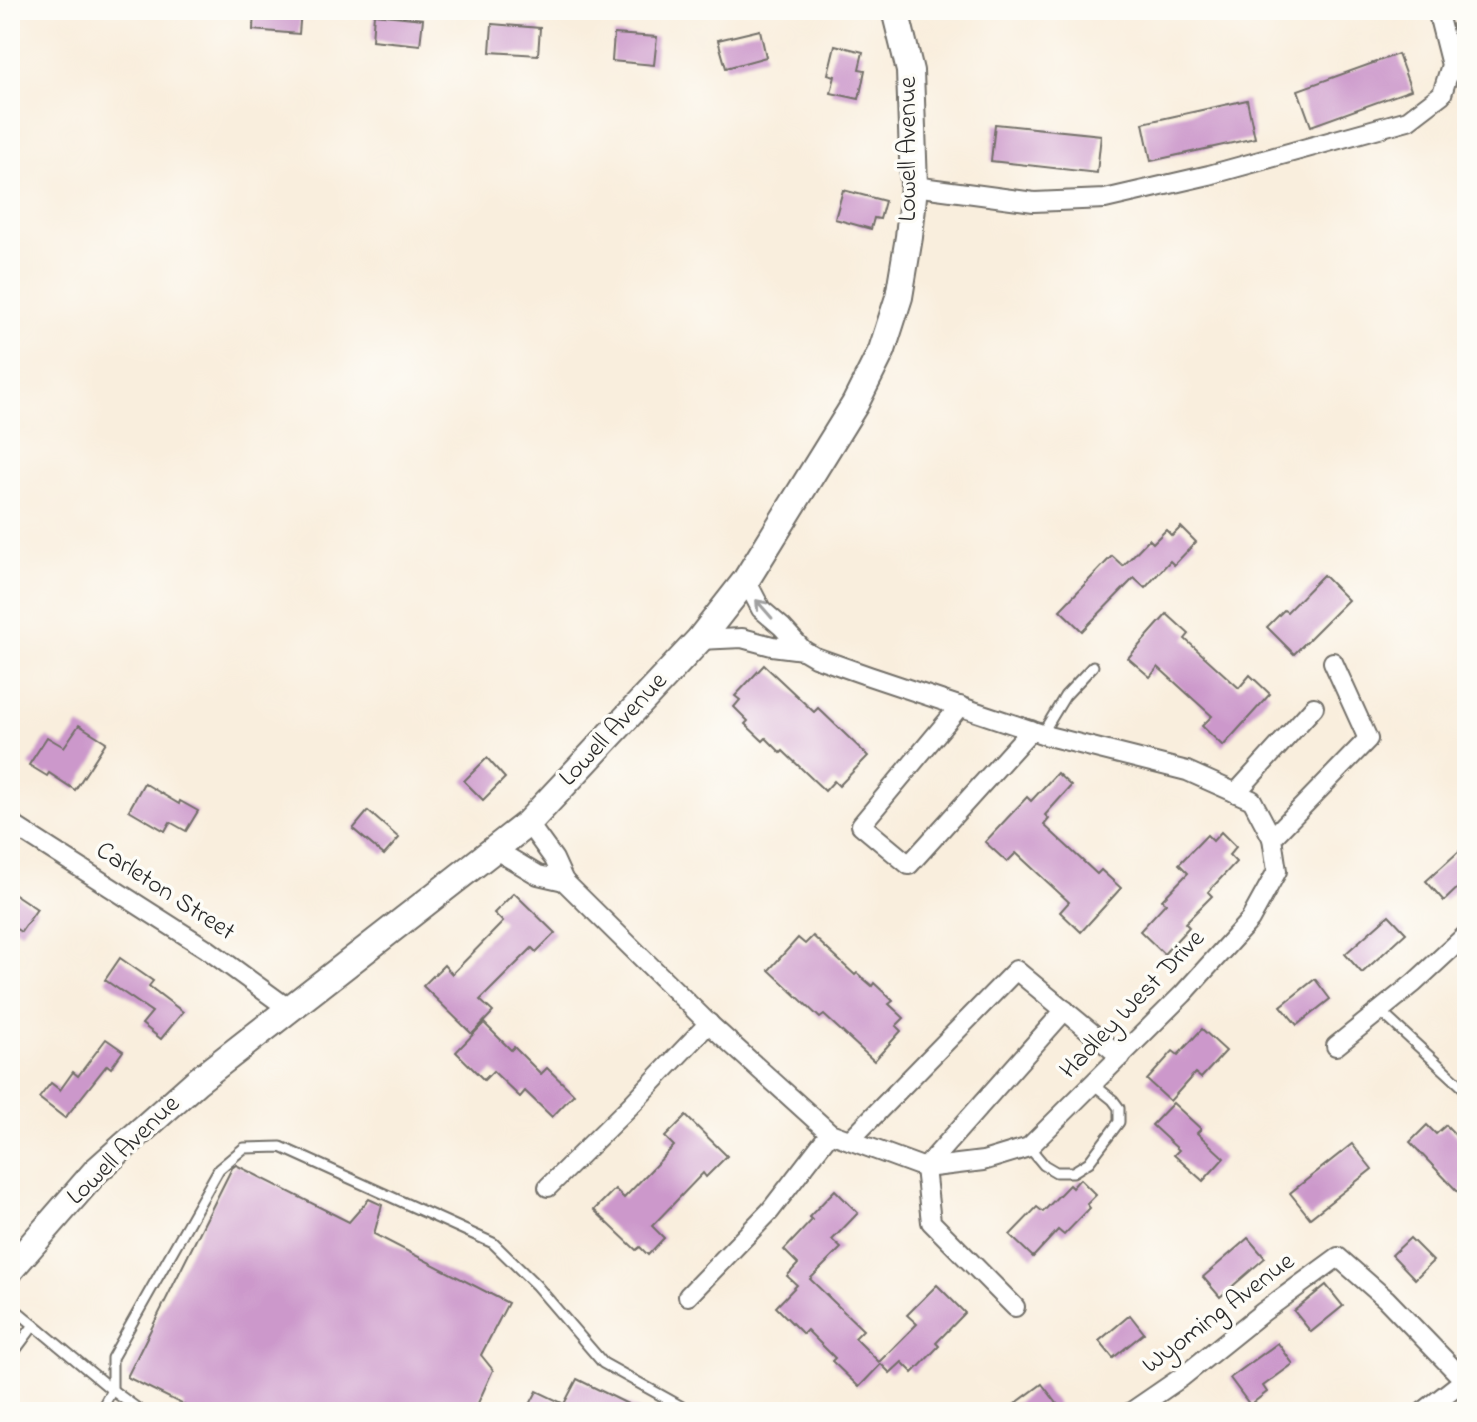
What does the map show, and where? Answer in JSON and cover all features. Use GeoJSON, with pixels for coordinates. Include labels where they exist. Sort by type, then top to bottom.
{"type":"FeatureCollection","features":[{"type":"Feature","properties":{"kind":"main road","name":"Lowell Avenue"},"geometry":{"type":"LineString","coordinates":[[10,1270],[96,1171],[196,1082],[528,823],[699,640],[746,580],[855,404],[882,350],[899,297],[914,186],[910,71],[895,10]]}},
{"type":"Feature","properties":{"kind":"street"},"geometry":{"type":"LineString","coordinates":[[914,186],[1034,202],[1105,199],[1209,175],[1408,120],[1442,94],[1451,65],[1437,10]]}},
{"type":"Feature","properties":{"kind":"street","name":"Hadley West Drive"},"geometry":{"type":"LineString","coordinates":[[528,823],[554,859],[564,881],[709,1023],[830,1133],[925,1168],[983,1161],[1029,1147],[1183,994],[1250,920],[1277,871],[1272,838],[1252,800],[1187,771],[1036,732],[815,657],[803,650],[761,609],[746,580]]}},
{"type":"Feature","properties":{"kind":"street","name":"Hadley West Drive"},"geometry":{"type":"LineString","coordinates":[[699,640],[742,638],[803,650]]}},
{"type":"Feature","properties":{"kind":"street"},"geometry":{"type":"LineString","coordinates":[[1272,838],[1368,739],[1333,662]]}},
{"type":"Feature","properties":{"kind":"street"},"geometry":{"type":"LineString","coordinates":[[960,706],[861,825],[909,865],[1036,732]]}},
{"type":"Feature","properties":{"kind":"street"},"geometry":{"type":"LineString","coordinates":[[1236,793],[1314,707]]}},
{"type":"Feature","properties":{"kind":"street","name":"Carleton Street"},"geometry":{"type":"LineString","coordinates":[[10,823],[207,949],[289,1009]]}},
{"type":"Feature","properties":{"kind":"street","name":"Hadley West Drive"},"geometry":{"type":"LineString","coordinates":[[496,850],[538,875],[564,881]]}},
{"type":"Feature","properties":{"kind":"street"},"geometry":{"type":"LineString","coordinates":[[1336,1046],[1414,983],[1467,934]]}},
{"type":"Feature","properties":{"kind":"street"},"geometry":{"type":"LineString","coordinates":[[850,1140],[1016,970],[1121,1057]]}},
{"type":"Feature","properties":{"kind":"street"},"geometry":{"type":"LineString","coordinates":[[1015,1307],[931,1222],[925,1168],[1065,1010]]}},
{"type":"Feature","properties":{"kind":"street"},"geometry":{"type":"LineString","coordinates":[[548,1187],[709,1023]]}},
{"type":"Feature","properties":{"kind":"street"},"geometry":{"type":"LineString","coordinates":[[688,1296],[770,1211],[830,1133]]}},
{"type":"Feature","properties":{"kind":"street","name":"Wyoming Avenue"},"geometry":{"type":"LineString","coordinates":[[1131,1412],[1182,1377],[1338,1257],[1386,1299],[1465,1381]]}},
{"type":"Feature","properties":{"kind":"street"},"geometry":{"type":"LineString","coordinates":[[1423,1412],[1465,1381]]}},
{"type":"Feature","properties":{"kind":"lane"},"geometry":{"type":"LineString","coordinates":[[1036,732],[1093,666]]}},
{"type":"Feature","properties":{"kind":"lane"},"geometry":{"type":"LineString","coordinates":[[1380,1011],[1467,1091]]}},
{"type":"Feature","properties":{"kind":"lane"},"geometry":{"type":"LineString","coordinates":[[1029,1147],[1044,1165],[1056,1172],[1073,1172],[1089,1162],[1119,1122],[1119,1108],[1093,1084]]}},
{"type":"Feature","properties":{"kind":"lane"},"geometry":{"type":"LineString","coordinates":[[100,1412],[112,1390],[112,1358],[219,1169],[244,1148],[281,1147],[493,1243],[536,1285],[603,1363],[691,1412]]}},
{"type":"Feature","properties":{"kind":"lane"},"geometry":{"type":"LineString","coordinates":[[10,1305],[142,1412]]}},
{"type":"Feature","properties":{"kind":"lane"},"geometry":{"type":"LineString","coordinates":[[10,1357],[34,1325]]}},
{"type":"Feature","properties":{"kind":"building"},"geometry":{"type":"Polygon","coordinates":[[[254,10],[301,10],[299,34],[253,30],[254,10]]]}},
{"type":"Feature","properties":{"kind":"building"},"geometry":{"type":"Polygon","coordinates":[[[374,14],[423,19],[420,45],[372,40],[374,14]]]}},
{"type":"Feature","properties":{"kind":"building"},"geometry":{"type":"Polygon","coordinates":[[[492,24],[540,28],[538,55],[490,52],[492,24]]]}},
{"type":"Feature","properties":{"kind":"building"},"geometry":{"type":"Polygon","coordinates":[[[760,30],[766,57],[726,68],[718,40],[760,30]]]}},
{"type":"Feature","properties":{"kind":"building"},"geometry":{"type":"Polygon","coordinates":[[[614,34],[657,37],[654,65],[612,61],[614,34]]]}},
{"type":"Feature","properties":{"kind":"building"},"geometry":{"type":"Polygon","coordinates":[[[835,45],[863,52],[859,69],[865,70],[859,99],[831,93],[835,76],[828,74],[835,45]]]}},
{"type":"Feature","properties":{"kind":"building"},"geometry":{"type":"Polygon","coordinates":[[[1398,54],[1411,90],[1311,126],[1298,90],[1398,54]]]}},
{"type":"Feature","properties":{"kind":"building"},"geometry":{"type":"Polygon","coordinates":[[[1247,100],[1255,138],[1151,161],[1143,123],[1247,100]]]}},
{"type":"Feature","properties":{"kind":"building"},"geometry":{"type":"Polygon","coordinates":[[[995,124],[1101,135],[1097,173],[991,161],[995,124]]]}},
{"type":"Feature","properties":{"kind":"building"},"geometry":{"type":"Polygon","coordinates":[[[843,190],[885,201],[880,219],[874,218],[871,229],[835,219],[843,190]]]}},
{"type":"Feature","properties":{"kind":"building"},"geometry":{"type":"Polygon","coordinates":[[[1181,527],[1196,542],[1174,565],[1170,561],[1145,588],[1134,578],[1082,631],[1060,610],[1112,556],[1123,566],[1149,539],[1153,543],[1166,530],[1172,536],[1181,527]]]}},
{"type":"Feature","properties":{"kind":"building"},"geometry":{"type":"Polygon","coordinates":[[[1323,575],[1348,600],[1294,654],[1267,627],[1284,610],[1287,612],[1323,575]]]}},
{"type":"Feature","properties":{"kind":"building"},"geometry":{"type":"Polygon","coordinates":[[[1167,614],[1189,634],[1185,639],[1239,688],[1250,675],[1270,694],[1223,746],[1202,726],[1212,716],[1158,667],[1150,677],[1128,658],[1167,614]]]}},
{"type":"Feature","properties":{"kind":"building"},"geometry":{"type":"Polygon","coordinates":[[[764,665],[814,712],[818,708],[868,756],[839,786],[834,781],[825,791],[783,751],[781,753],[766,738],[763,741],[745,724],[748,721],[734,707],[740,700],[735,696],[764,665]]]}},
{"type":"Feature","properties":{"kind":"building"},"geometry":{"type":"Polygon","coordinates":[[[79,725],[106,742],[75,790],[49,773],[47,776],[29,765],[47,737],[64,747],[79,725]]]}},
{"type":"Feature","properties":{"kind":"building"},"geometry":{"type":"Polygon","coordinates":[[[487,758],[505,778],[483,800],[464,781],[487,758]]]}},
{"type":"Feature","properties":{"kind":"building"},"geometry":{"type":"Polygon","coordinates":[[[1057,773],[1071,786],[1045,815],[1049,819],[1044,825],[1097,874],[1101,870],[1121,888],[1081,932],[1060,912],[1069,902],[1016,853],[1007,862],[985,842],[1027,797],[1031,801],[1057,773]]]}},
{"type":"Feature","properties":{"kind":"building"},"geometry":{"type":"Polygon","coordinates":[[[144,783],[179,804],[180,801],[198,811],[186,831],[170,822],[165,831],[129,810],[144,783]]]}},
{"type":"Feature","properties":{"kind":"building"},"geometry":{"type":"Polygon","coordinates":[[[368,811],[399,838],[384,855],[353,829],[368,811]]]}},
{"type":"Feature","properties":{"kind":"building"},"geometry":{"type":"Polygon","coordinates":[[[1221,832],[1236,847],[1229,855],[1236,862],[1208,892],[1212,896],[1185,923],[1189,927],[1164,954],[1140,931],[1166,903],[1162,900],[1188,873],[1179,864],[1207,835],[1213,841],[1221,832]]]}},
{"type":"Feature","properties":{"kind":"building"},"geometry":{"type":"Polygon","coordinates":[[[1467,844],[1467,879],[1444,901],[1426,881],[1467,844]]]}},
{"type":"Feature","properties":{"kind":"building"},"geometry":{"type":"Polygon","coordinates":[[[10,891],[37,909],[21,932],[10,925],[10,891]]]}},
{"type":"Feature","properties":{"kind":"building"},"geometry":{"type":"Polygon","coordinates":[[[514,893],[555,933],[536,952],[532,948],[480,1000],[493,1012],[472,1034],[423,986],[444,965],[452,974],[503,922],[494,913],[514,893]]]}},
{"type":"Feature","properties":{"kind":"building"},"geometry":{"type":"Polygon","coordinates":[[[1389,915],[1406,933],[1362,973],[1345,954],[1389,915]]]}},
{"type":"Feature","properties":{"kind":"building"},"geometry":{"type":"Polygon","coordinates":[[[813,936],[855,975],[857,973],[872,986],[874,983],[893,1001],[889,1004],[904,1018],[896,1026],[901,1031],[874,1061],[824,1015],[820,1018],[769,970],[798,938],[805,944],[813,936]]]}},
{"type":"Feature","properties":{"kind":"building"},"geometry":{"type":"Polygon","coordinates":[[[120,958],[153,981],[149,986],[183,1012],[161,1039],[142,1024],[152,1012],[105,980],[120,958]]]}},
{"type":"Feature","properties":{"kind":"building"},"geometry":{"type":"Polygon","coordinates":[[[1315,979],[1330,999],[1297,1025],[1281,1006],[1315,979]]]}},
{"type":"Feature","properties":{"kind":"building"},"geometry":{"type":"Polygon","coordinates":[[[484,1023],[541,1074],[547,1068],[574,1094],[552,1117],[525,1091],[520,1097],[493,1071],[484,1080],[456,1052],[484,1023]]]}},
{"type":"Feature","properties":{"kind":"building"},"geometry":{"type":"Polygon","coordinates":[[[1202,1029],[1226,1051],[1201,1078],[1195,1073],[1170,1101],[1147,1080],[1173,1051],[1178,1055],[1202,1029]]]}},
{"type":"Feature","properties":{"kind":"building"},"geometry":{"type":"Polygon","coordinates":[[[106,1039],[123,1051],[111,1068],[107,1065],[65,1118],[39,1098],[51,1083],[60,1090],[73,1072],[78,1076],[106,1039]]]}},
{"type":"Feature","properties":{"kind":"building"},"geometry":{"type":"Polygon","coordinates":[[[1173,1103],[1201,1129],[1197,1133],[1224,1158],[1203,1181],[1174,1155],[1179,1150],[1152,1125],[1173,1103]]]}},
{"type":"Feature","properties":{"kind":"building"},"geometry":{"type":"Polygon","coordinates":[[[686,1116],[727,1156],[706,1177],[703,1173],[652,1226],[664,1238],[648,1255],[640,1247],[636,1250],[594,1210],[615,1189],[624,1198],[674,1146],[665,1137],[686,1116]]]}},
{"type":"Feature","properties":{"kind":"building"},"geometry":{"type":"Polygon","coordinates":[[[1427,1125],[1436,1134],[1446,1125],[1467,1147],[1467,1185],[1459,1193],[1410,1142],[1427,1125]]]}},
{"type":"Feature","properties":{"kind":"building"},"geometry":{"type":"Polygon","coordinates":[[[1352,1144],[1372,1169],[1310,1218],[1290,1193],[1352,1144]]]}},
{"type":"Feature","properties":{"kind":"building"},"geometry":{"type":"Polygon","coordinates":[[[236,1165],[349,1222],[369,1199],[382,1205],[374,1234],[508,1303],[481,1355],[493,1370],[474,1412],[181,1412],[184,1405],[127,1377],[236,1165]]]}},
{"type":"Feature","properties":{"kind":"building"},"geometry":{"type":"Polygon","coordinates":[[[1080,1179],[1096,1195],[1087,1204],[1090,1208],[1064,1235],[1058,1230],[1033,1257],[1010,1235],[1037,1207],[1043,1212],[1069,1185],[1072,1188],[1080,1179]]]}},
{"type":"Feature","properties":{"kind":"building"},"geometry":{"type":"Polygon","coordinates":[[[835,1190],[858,1213],[832,1240],[841,1248],[810,1279],[863,1330],[855,1338],[879,1362],[917,1324],[907,1315],[937,1285],[965,1313],[913,1373],[902,1362],[890,1373],[881,1364],[859,1387],[832,1361],[835,1358],[807,1330],[803,1334],[776,1307],[797,1285],[787,1276],[798,1264],[784,1250],[835,1190]]]}},
{"type":"Feature","properties":{"kind":"building"},"geometry":{"type":"Polygon","coordinates":[[[1248,1238],[1265,1258],[1220,1297],[1203,1277],[1248,1238]]]}},
{"type":"Feature","properties":{"kind":"building"},"geometry":{"type":"Polygon","coordinates":[[[1410,1238],[1433,1261],[1415,1279],[1392,1255],[1410,1238]]]}},
{"type":"Feature","properties":{"kind":"building"},"geometry":{"type":"Polygon","coordinates":[[[1326,1285],[1343,1306],[1311,1332],[1294,1311],[1326,1285]]]}},
{"type":"Feature","properties":{"kind":"building"},"geometry":{"type":"Polygon","coordinates":[[[1130,1315],[1144,1333],[1113,1358],[1099,1341],[1130,1315]]]}},
{"type":"Feature","properties":{"kind":"building"},"geometry":{"type":"Polygon","coordinates":[[[1278,1343],[1293,1364],[1263,1386],[1267,1392],[1250,1405],[1230,1378],[1278,1343]]]}},
{"type":"Feature","properties":{"kind":"building"},"geometry":{"type":"Polygon","coordinates":[[[577,1379],[644,1412],[526,1412],[537,1391],[564,1404],[577,1379]]]}},
{"type":"Feature","properties":{"kind":"building"},"geometry":{"type":"Polygon","coordinates":[[[1042,1384],[1059,1406],[1050,1412],[1004,1412],[1042,1384]]]}}]}
